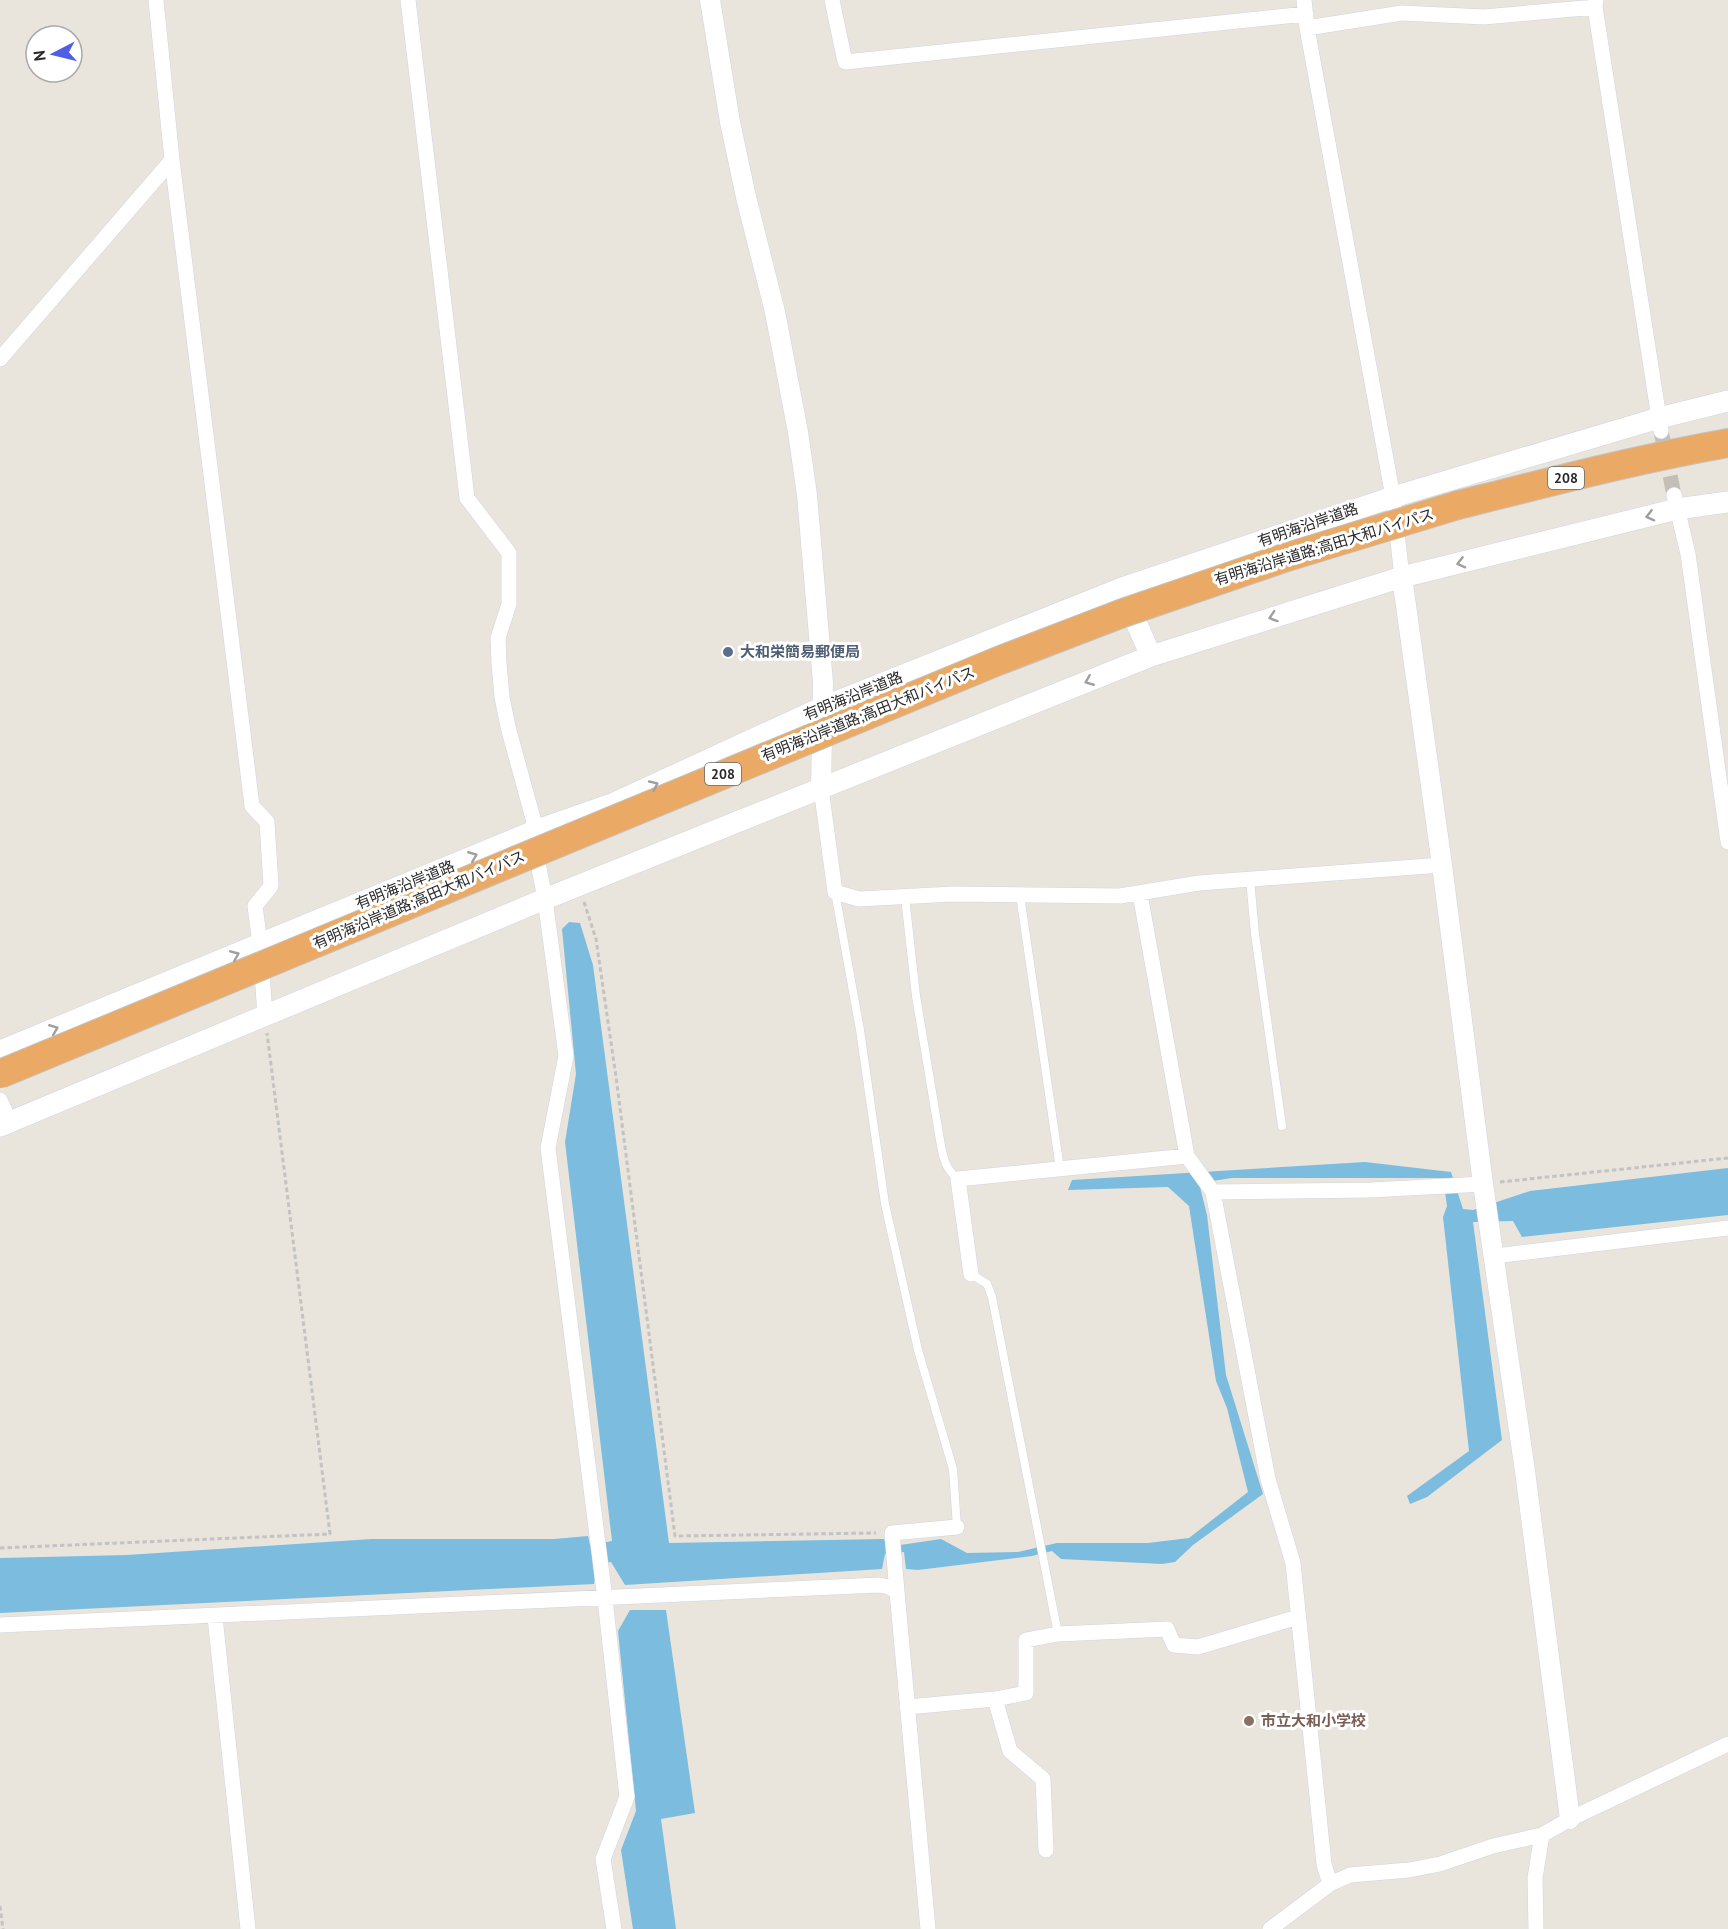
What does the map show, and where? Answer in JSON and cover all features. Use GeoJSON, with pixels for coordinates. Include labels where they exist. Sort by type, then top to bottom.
{"type":"FeatureCollection","features":[{"type":"Feature","properties":{"kind":"highway","name":"有明海沿岸道路;高田大和バイパス"},"geometry":{"type":"LineString","coordinates":[[0,1074],[998,661],[1124,612],[1273,561],[1458,506],[1665,434],[1728,443]]}},
{"type":"Feature","properties":{"kind":"highway"},"geometry":{"type":"LineString","coordinates":[[1665,434],[1728,450]]}},
{"type":"Feature","properties":{"kind":"main road","name":"有明海沿岸道路"},"geometry":{"type":"LineString","coordinates":[[0,1051],[532,832],[612,804],[823,707],[1122,588],[1393,497],[1665,434],[1728,401]]}},
{"type":"Feature","properties":{"kind":"main road"},"geometry":{"type":"LineString","coordinates":[[5,1124],[579,885],[1151,656],[1402,577],[1676,502],[1728,502]]}},
{"type":"Feature","properties":{"kind":"main road"},"geometry":{"type":"LineString","coordinates":[[1122,588],[1151,656]]}},
{"type":"Feature","properties":{"kind":"street"},"geometry":{"type":"LineString","coordinates":[[156,0],[172,160],[252,806],[267,822],[271,886],[255,906],[265,1016]]}},
{"type":"Feature","properties":{"kind":"street"},"geometry":{"type":"LineString","coordinates":[[408,0],[467,498],[508,553],[509,604],[498,638],[502,697],[534,822],[532,832],[545,899],[566,1056],[548,1148],[605,1599],[627,1797],[603,1859],[614,1929]]}},
{"type":"Feature","properties":{"kind":"street"},"geometry":{"type":"LineString","coordinates":[[710,0],[730,122],[775,312],[798,432],[807,495],[823,707],[821,788],[836,892],[859,899],[953,894],[1120,896],[1199,883],[1442,865]]}},
{"type":"Feature","properties":{"kind":"street"},"geometry":{"type":"LineString","coordinates":[[832,0],[845,62],[1402,6],[1484,17],[1596,3],[1665,434]]}},
{"type":"Feature","properties":{"kind":"street"},"geometry":{"type":"LineString","coordinates":[[1305,14],[1393,497],[1570,1814]]}},
{"type":"Feature","properties":{"kind":"street"},"geometry":{"type":"LineString","coordinates":[[0,359],[172,160]]}},
{"type":"Feature","properties":{"kind":"street"},"geometry":{"type":"LineString","coordinates":[[1676,502],[1688,554],[1728,842]]}},
{"type":"Feature","properties":{"kind":"street"},"geometry":{"type":"LineString","coordinates":[[1140,894],[1187,1156],[1213,1192],[1268,1479],[1293,1563],[1322,1824],[1324,1864],[1329,1881]]}},
{"type":"Feature","properties":{"kind":"street"},"geometry":{"type":"LineString","coordinates":[[0,1101],[5,1124]]}},
{"type":"Feature","properties":{"kind":"street"},"geometry":{"type":"LineString","coordinates":[[970,1274],[958,1179],[1187,1156]]}},
{"type":"Feature","properties":{"kind":"street"},"geometry":{"type":"LineString","coordinates":[[1213,1192],[1371,1190],[1484,1184]]}},
{"type":"Feature","properties":{"kind":"street"},"geometry":{"type":"LineString","coordinates":[[1495,1256],[1728,1228]]}},
{"type":"Feature","properties":{"kind":"street"},"geometry":{"type":"LineString","coordinates":[[928,1929],[892,1533],[957,1527]]}},
{"type":"Feature","properties":{"kind":"street"},"geometry":{"type":"LineString","coordinates":[[0,1625],[879,1585],[890,1587],[897,1592]]}},
{"type":"Feature","properties":{"kind":"street"},"geometry":{"type":"LineString","coordinates":[[215,1617],[248,1929]]}},
{"type":"Feature","properties":{"kind":"street"},"geometry":{"type":"LineString","coordinates":[[907,1707],[995,1699],[1026,1693],[1026,1640],[1058,1634],[1167,1629],[1174,1645],[1198,1647],[1298,1617]]}},
{"type":"Feature","properties":{"kind":"street"},"geometry":{"type":"LineString","coordinates":[[995,1699],[1010,1751],[1043,1779],[1046,1850]]}},
{"type":"Feature","properties":{"kind":"street"},"geometry":{"type":"LineString","coordinates":[[1270,1929],[1329,1881],[1350,1875],[1409,1870],[1440,1864],[1493,1846],[1542,1835],[1570,1814],[1728,1743]]}},
{"type":"Feature","properties":{"kind":"street"},"geometry":{"type":"LineString","coordinates":[[1536,1929],[1535,1878],[1542,1835]]}},
{"type":"Feature","properties":{"kind":"lane"},"geometry":{"type":"LineString","coordinates":[[1250,879],[1255,934],[1282,1126]]}},
{"type":"Feature","properties":{"kind":"lane"},"geometry":{"type":"LineString","coordinates":[[836,892],[860,1030],[885,1204],[918,1350],[952,1469],[957,1527]]}},
{"type":"Feature","properties":{"kind":"lane"},"geometry":{"type":"LineString","coordinates":[[1020,895],[1060,1169]]}},
{"type":"Feature","properties":{"kind":"lane"},"geometry":{"type":"LineString","coordinates":[[905,897],[916,996],[944,1164],[958,1179]]}},
{"type":"Feature","properties":{"kind":"lane"},"geometry":{"type":"LineString","coordinates":[[970,1274],[987,1284],[992,1297],[1058,1634]]}},
{"type":"Feature","properties":{"kind":"path"},"geometry":{"type":"LineString","coordinates":[[579,885],[596,939],[675,1536],[892,1533]]}},
{"type":"Feature","properties":{"kind":"path"},"geometry":{"type":"LineString","coordinates":[[0,1548],[330,1534],[265,1016]]}},
{"type":"Feature","properties":{"kind":"path"},"geometry":{"type":"LineString","coordinates":[[1484,1184],[1728,1158]]}},
{"type":"Feature","properties":{"kind":"path"},"geometry":{"type":"LineString","coordinates":[[0,1906],[3,1929]]}},
{"type":"Feature","properties":{"kind":"water"},"geometry":{"type":"Polygon","coordinates":[[[569,922],[580,923],[593,965],[669,1543],[884,1539],[887,1547],[941,1539],[967,1553],[1018,1552],[1057,1543],[1148,1543],[1189,1538],[1248,1492],[1227,1408],[1216,1381],[1189,1206],[1168,1187],[1068,1190],[1072,1180],[1365,1162],[1451,1172],[1463,1209],[1473,1210],[1530,1191],[1728,1168],[1728,1215],[1522,1237],[1513,1221],[1473,1222],[1502,1440],[1427,1497],[1410,1504],[1407,1496],[1469,1451],[1443,1217],[1447,1206],[1443,1178],[1232,1178],[1199,1183],[1207,1215],[1226,1375],[1263,1494],[1193,1545],[1175,1562],[1162,1564],[1061,1559],[1052,1551],[1032,1556],[918,1570],[906,1569],[904,1552],[885,1554],[882,1569],[625,1585],[611,1562],[597,1564],[594,1584],[0,1613],[0,1558],[127,1555],[372,1539],[554,1539],[588,1536],[590,1545],[612,1541],[565,1142],[576,1074],[562,929],[569,922]]]}},
{"type":"Feature","properties":{"kind":"water"},"geometry":{"type":"Polygon","coordinates":[[[630,1610],[666,1610],[695,1813],[661,1819],[676,1929],[633,1929],[621,1850],[636,1811],[618,1631],[630,1610]]]}},
{"type":"Feature","properties":{"kind":"tunnel"},"geometry":{"type":"LineString","coordinates":[[1661,431],[1674,495]]}},
{"type":"Feature","properties":{"kind":"place","name":"大和栄簡易郵便局"},"geometry":{"type":"Point","coordinates":[728,652]}},
{"type":"Feature","properties":{"kind":"place","name":"市立大和小学校"},"geometry":{"type":"Point","coordinates":[1249,1721]}}]}
